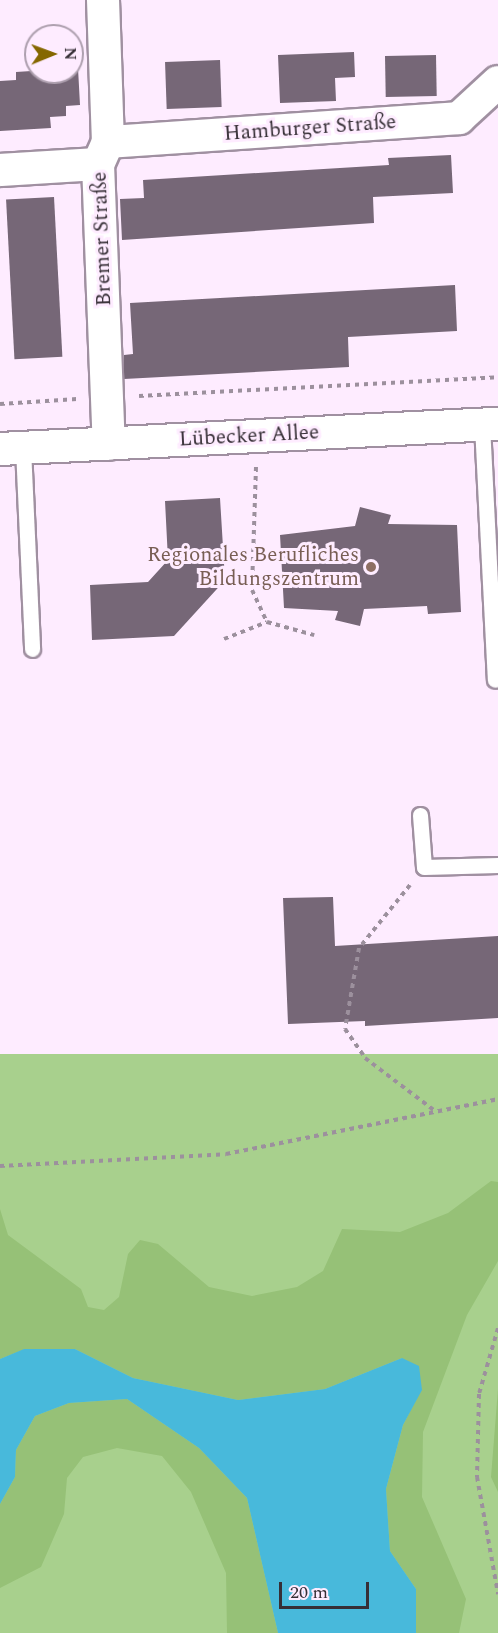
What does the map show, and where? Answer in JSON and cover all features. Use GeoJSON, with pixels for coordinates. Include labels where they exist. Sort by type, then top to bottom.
{"type":"FeatureCollection","features":[{"type":"Feature","properties":{"kind":"street","name":"Bremer Straße"},"geometry":{"type":"LineString","coordinates":[[103,0],[108,444]]}},
{"type":"Feature","properties":{"kind":"street","name":"Hamburger Straße"},"geometry":{"type":"LineString","coordinates":[[0,170],[103,153],[459,118],[498,82]]}},
{"type":"Feature","properties":{"kind":"street","name":"Lübecker Allee"},"geometry":{"type":"LineString","coordinates":[[12,449],[490,424]]}},
{"type":"Feature","properties":{"kind":"lane"},"geometry":{"type":"LineString","coordinates":[[490,424],[495,680]]}},
{"type":"Feature","properties":{"kind":"lane"},"geometry":{"type":"LineString","coordinates":[[12,449],[32,649]]}},
{"type":"Feature","properties":{"kind":"lane"},"geometry":{"type":"LineString","coordinates":[[420,815],[424,867],[498,865]]}},
{"type":"Feature","properties":{"kind":"path"},"geometry":{"type":"LineString","coordinates":[[0,404],[498,378]]}},
{"type":"Feature","properties":{"kind":"path"},"geometry":{"type":"LineString","coordinates":[[255,436],[257,531],[252,590],[267,622]]}},
{"type":"Feature","properties":{"kind":"path"},"geometry":{"type":"LineString","coordinates":[[224,639],[267,622],[314,635]]}},
{"type":"Feature","properties":{"kind":"path"},"geometry":{"type":"LineString","coordinates":[[424,867],[359,948],[345,1029],[365,1058],[436,1111]]}},
{"type":"Feature","properties":{"kind":"path"},"geometry":{"type":"LineString","coordinates":[[0,1166],[226,1154],[498,1099]]}},
{"type":"Feature","properties":{"kind":"path"},"geometry":{"type":"LineString","coordinates":[[498,1328],[479,1394],[477,1477],[498,1594]]}},
{"type":"Feature","properties":{"kind":"green space"},"geometry":{"type":"Polygon","coordinates":[[[0,1054],[498,1054],[498,1633],[0,1633],[0,1054]]]}},
{"type":"Feature","properties":{"kind":"green space"},"geometry":{"type":"Polygon","coordinates":[[[491,1181],[498,1182],[498,1261],[467,1315],[423,1432],[422,1497],[466,1599],[459,1633],[416,1633],[416,1589],[390,1551],[386,1489],[403,1425],[421,1390],[402,1358],[325,1389],[238,1400],[133,1378],[75,1349],[25,1349],[0,1359],[0,1209],[8,1235],[81,1289],[88,1307],[104,1310],[119,1297],[128,1254],[140,1240],[158,1244],[209,1287],[252,1296],[297,1287],[323,1271],[342,1229],[400,1232],[448,1213],[491,1181]]]}},
{"type":"Feature","properties":{"kind":"green space"},"geometry":{"type":"Polygon","coordinates":[[[498,1389],[498,1492],[491,1477],[498,1389]]]}},
{"type":"Feature","properties":{"kind":"green space"},"geometry":{"type":"Polygon","coordinates":[[[127,1399],[199,1448],[247,1498],[278,1633],[227,1633],[226,1573],[191,1492],[162,1456],[117,1448],[83,1457],[67,1478],[64,1514],[41,1567],[0,1588],[0,1504],[15,1477],[16,1450],[35,1416],[69,1403],[127,1399]]]}},
{"type":"Feature","properties":{"kind":"water"},"geometry":{"type":"Polygon","coordinates":[[[24,1349],[75,1349],[133,1378],[238,1400],[325,1389],[402,1358],[419,1366],[422,1390],[403,1425],[386,1489],[390,1551],[416,1589],[416,1633],[278,1633],[247,1498],[199,1448],[127,1399],[69,1403],[35,1416],[16,1450],[15,1477],[0,1504],[0,1359],[24,1349]]]}},
{"type":"Feature","properties":{"kind":"building"},"geometry":{"type":"Polygon","coordinates":[[[354,52],[355,77],[335,78],[336,101],[280,103],[278,55],[354,52]]]}},
{"type":"Feature","properties":{"kind":"building"},"geometry":{"type":"Polygon","coordinates":[[[436,55],[437,96],[386,97],[385,56],[436,55]]]}},
{"type":"Feature","properties":{"kind":"building"},"geometry":{"type":"Polygon","coordinates":[[[220,60],[222,107],[167,109],[165,62],[220,60]]]}},
{"type":"Feature","properties":{"kind":"building"},"geometry":{"type":"Polygon","coordinates":[[[24,71],[24,84],[79,84],[80,105],[66,106],[66,116],[50,117],[51,128],[0,131],[0,81],[16,80],[16,72],[24,71]]]}},
{"type":"Feature","properties":{"kind":"building"},"geometry":{"type":"Polygon","coordinates":[[[451,155],[453,193],[373,197],[374,223],[122,240],[120,199],[144,198],[143,180],[389,165],[388,158],[451,155]]]}},
{"type":"Feature","properties":{"kind":"building"},"geometry":{"type":"Polygon","coordinates":[[[54,197],[62,357],[14,359],[6,200],[54,197]]]}},
{"type":"Feature","properties":{"kind":"building"},"geometry":{"type":"Polygon","coordinates":[[[455,285],[457,331],[348,337],[349,367],[124,379],[124,355],[133,354],[130,303],[455,285]]]}},
{"type":"Feature","properties":{"kind":"building"},"geometry":{"type":"Polygon","coordinates":[[[220,498],[225,580],[216,590],[174,636],[92,640],[90,585],[148,582],[168,560],[165,501],[220,498]]]}},
{"type":"Feature","properties":{"kind":"building","name":"Regionales Berufliches Bildungszentrum"},"geometry":{"type":"Polygon","coordinates":[[[360,507],[391,515],[388,524],[457,525],[461,612],[428,614],[427,606],[364,609],[360,626],[335,620],[338,611],[284,608],[280,535],[355,526],[360,507]]]}},
{"type":"Feature","properties":{"kind":"building"},"geometry":{"type":"Polygon","coordinates":[[[333,897],[335,946],[498,936],[498,1018],[365,1026],[365,1021],[288,1024],[283,898],[333,897]]]}},
{"type":"Feature","properties":{"kind":"place","name":"Regionales Berufliches Bildungszentrum"},"geometry":{"type":"Point","coordinates":[371,567]}}]}
